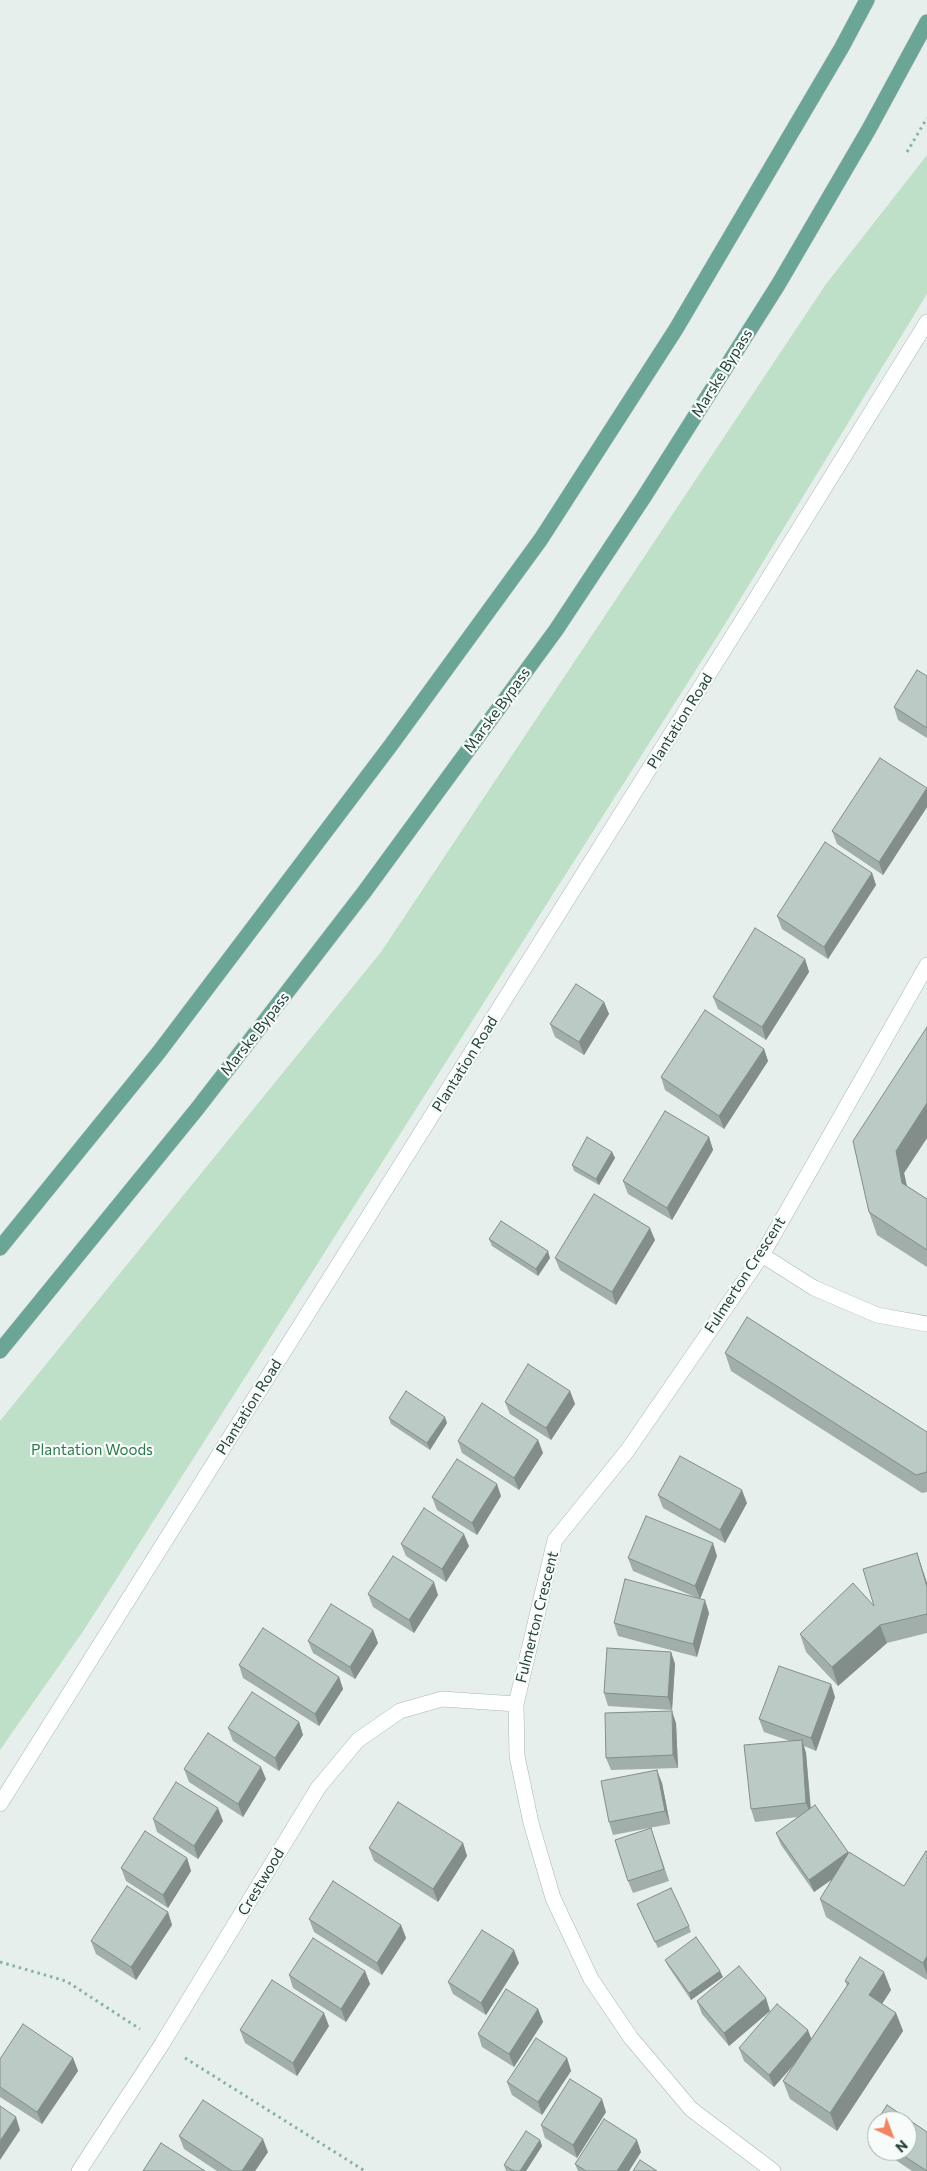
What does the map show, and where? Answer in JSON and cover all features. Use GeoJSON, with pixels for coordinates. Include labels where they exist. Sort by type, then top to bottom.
{"type":"FeatureCollection","features":[{"type":"Feature","properties":{"kind":"main road"},"geometry":{"type":"LineString","coordinates":[[0,1248],[160,1052],[392,745],[541,539],[676,329],[842,47],[867,0]]}},
{"type":"Feature","properties":{"kind":"main road","name":"Marske Bypass"},"geometry":{"type":"LineString","coordinates":[[0,1351],[197,1109],[365,891],[556,630],[778,285],[869,129],[927,22]]}},
{"type":"Feature","properties":{"kind":"street","name":"Plantation Road"},"geometry":{"type":"LineString","coordinates":[[0,1804],[747,614],[927,322]]}},
{"type":"Feature","properties":{"kind":"street","name":"Fulmerton Crescent"},"geometry":{"type":"LineString","coordinates":[[773,2171],[691,2109],[630,2038],[591,1979],[553,1898],[531,1823],[517,1756],[516,1704],[555,1540],[627,1452],[762,1255],[927,965]]}},
{"type":"Feature","properties":{"kind":"street"},"geometry":{"type":"LineString","coordinates":[[762,1255],[814,1288],[877,1315],[927,1324]]}},
{"type":"Feature","properties":{"kind":"street","name":"Crestwood"},"geometry":{"type":"LineString","coordinates":[[79,2171],[162,2044],[318,1788],[358,1740],[400,1711],[442,1699],[516,1704]]}},
{"type":"Feature","properties":{"kind":"path"},"geometry":{"type":"LineString","coordinates":[[907,152],[927,118]]}},
{"type":"Feature","properties":{"kind":"green space","name":"Plantation Woods"},"geometry":{"type":"Polygon","coordinates":[[[927,155],[927,294],[722,629],[84,1630],[0,1750],[0,1421],[381,952],[826,284],[927,155]]]}},
{"type":"Feature","properties":{"kind":"building"},"geometry":{"type":"Polygon","coordinates":[[[917,670],[927,676],[927,728],[894,707],[917,670]]]}},
{"type":"Feature","properties":{"kind":"building"},"geometry":{"type":"Polygon","coordinates":[[[880,758],[927,788],[879,862],[832,831],[880,758]]]}},
{"type":"Feature","properties":{"kind":"building"},"geometry":{"type":"Polygon","coordinates":[[[825,842],[872,873],[824,947],[777,916],[825,842]]]}},
{"type":"Feature","properties":{"kind":"building"},"geometry":{"type":"Polygon","coordinates":[[[755,928],[805,959],[762,1027],[713,997],[755,928]]]}},
{"type":"Feature","properties":{"kind":"building"},"geometry":{"type":"Polygon","coordinates":[[[576,984],[604,1002],[579,1042],[550,1024],[576,984]]]}},
{"type":"Feature","properties":{"kind":"building"},"geometry":{"type":"Polygon","coordinates":[[[705,1010],[764,1049],[719,1116],[661,1077],[705,1010]]]}},
{"type":"Feature","properties":{"kind":"building"},"geometry":{"type":"Polygon","coordinates":[[[927,1027],[927,1103],[896,1151],[902,1183],[927,1199],[927,1250],[869,1212],[853,1141],[927,1027]]]}},
{"type":"Feature","properties":{"kind":"building"},"geometry":{"type":"Polygon","coordinates":[[[665,1111],[709,1137],[667,1208],[623,1181],[665,1111]]]}},
{"type":"Feature","properties":{"kind":"building"},"geometry":{"type":"Polygon","coordinates":[[[587,1137],[612,1152],[596,1179],[572,1165],[587,1137]]]}},
{"type":"Feature","properties":{"kind":"building"},"geometry":{"type":"Polygon","coordinates":[[[594,1194],[650,1228],[612,1292],[555,1258],[594,1194]]]}},
{"type":"Feature","properties":{"kind":"building"},"geometry":{"type":"Polygon","coordinates":[[[501,1221],[548,1251],[536,1269],[489,1239],[501,1221]]]}},
{"type":"Feature","properties":{"kind":"building"},"geometry":{"type":"Polygon","coordinates":[[[747,1317],[927,1432],[927,1472],[916,1475],[725,1353],[747,1317]]]}},
{"type":"Feature","properties":{"kind":"building"},"geometry":{"type":"Polygon","coordinates":[[[528,1364],[570,1391],[546,1428],[505,1402],[528,1364]]]}},
{"type":"Feature","properties":{"kind":"building"},"geometry":{"type":"Polygon","coordinates":[[[406,1391],[445,1417],[427,1443],[389,1418],[406,1391]]]}},
{"type":"Feature","properties":{"kind":"building"},"geometry":{"type":"Polygon","coordinates":[[[482,1403],[538,1440],[514,1478],[458,1441],[482,1403]]]}},
{"type":"Feature","properties":{"kind":"building"},"geometry":{"type":"Polygon","coordinates":[[[680,1456],[742,1490],[720,1530],[658,1495],[680,1456]]]}},
{"type":"Feature","properties":{"kind":"building"},"geometry":{"type":"Polygon","coordinates":[[[457,1459],[497,1484],[472,1523],[432,1497],[457,1459]]]}},
{"type":"Feature","properties":{"kind":"building"},"geometry":{"type":"Polygon","coordinates":[[[424,1508],[464,1534],[442,1569],[401,1544],[424,1508]]]}},
{"type":"Feature","properties":{"kind":"building"},"geometry":{"type":"Polygon","coordinates":[[[646,1516],[713,1543],[695,1586],[628,1558],[646,1516]]]}},
{"type":"Feature","properties":{"kind":"building"},"geometry":{"type":"Polygon","coordinates":[[[917,1553],[927,1587],[927,1614],[880,1625],[832,1667],[800,1634],[853,1583],[874,1606],[863,1569],[917,1553]]]}},
{"type":"Feature","properties":{"kind":"building"},"geometry":{"type":"Polygon","coordinates":[[[393,1556],[434,1582],[409,1620],[368,1594],[393,1556]]]}},
{"type":"Feature","properties":{"kind":"building"},"geometry":{"type":"Polygon","coordinates":[[[625,1579],[705,1600],[693,1644],[614,1623],[625,1579]]]}},
{"type":"Feature","properties":{"kind":"building"},"geometry":{"type":"Polygon","coordinates":[[[331,1604],[373,1630],[350,1667],[308,1641],[331,1604]]]}},
{"type":"Feature","properties":{"kind":"building"},"geometry":{"type":"Polygon","coordinates":[[[263,1628],[339,1677],[315,1714],[239,1665],[263,1628]]]}},
{"type":"Feature","properties":{"kind":"building"},"geometry":{"type":"Polygon","coordinates":[[[607,1648],[671,1652],[668,1697],[604,1693],[607,1648]]]}},
{"type":"Feature","properties":{"kind":"building"},"geometry":{"type":"Polygon","coordinates":[[[779,1666],[831,1684],[811,1738],[759,1719],[779,1666]]]}},
{"type":"Feature","properties":{"kind":"building"},"geometry":{"type":"Polygon","coordinates":[[[252,1692],[299,1722],[275,1758],[228,1728],[252,1692]]]}},
{"type":"Feature","properties":{"kind":"building"},"geometry":{"type":"Polygon","coordinates":[[[672,1711],[673,1755],[606,1758],[605,1713],[672,1711]]]}},
{"type":"Feature","properties":{"kind":"building"},"geometry":{"type":"Polygon","coordinates":[[[208,1733],[261,1767],[238,1804],[184,1769],[208,1733]]]}},
{"type":"Feature","properties":{"kind":"building"},"geometry":{"type":"Polygon","coordinates":[[[802,1740],[806,1803],[751,1809],[744,1745],[802,1740]]]}},
{"type":"Feature","properties":{"kind":"building"},"geometry":{"type":"Polygon","coordinates":[[[657,1770],[665,1811],[609,1822],[601,1781],[657,1770]]]}},
{"type":"Feature","properties":{"kind":"building"},"geometry":{"type":"Polygon","coordinates":[[[176,1782],[218,1808],[194,1846],[153,1819],[176,1782]]]}},
{"type":"Feature","properties":{"kind":"building"},"geometry":{"type":"Polygon","coordinates":[[[398,1802],[463,1843],[433,1889],[369,1848],[398,1802]]]}},
{"type":"Feature","properties":{"kind":"building"},"geometry":{"type":"Polygon","coordinates":[[[815,1805],[848,1852],[809,1880],[776,1833],[815,1805]]]}},
{"type":"Feature","properties":{"kind":"building"},"geometry":{"type":"Polygon","coordinates":[[[651,1828],[664,1869],[628,1881],[615,1840],[651,1828]]]}},
{"type":"Feature","properties":{"kind":"building"},"geometry":{"type":"Polygon","coordinates":[[[145,1831],[187,1858],[163,1895],[121,1868],[145,1831]]]}},
{"type":"Feature","properties":{"kind":"building"},"geometry":{"type":"Polygon","coordinates":[[[926,1851],[927,1956],[923,1963],[820,1899],[849,1852],[904,1886],[926,1851]]]}},
{"type":"Feature","properties":{"kind":"building"},"geometry":{"type":"Polygon","coordinates":[[[333,1881],[401,1925],[377,1963],[309,1919],[333,1881]]]}},
{"type":"Feature","properties":{"kind":"building"},"geometry":{"type":"Polygon","coordinates":[[[127,1886],[168,1912],[131,1967],[91,1941],[127,1886]]]}},
{"type":"Feature","properties":{"kind":"building"},"geometry":{"type":"Polygon","coordinates":[[[671,1888],[689,1926],[655,1942],[637,1904],[671,1888]]]}},
{"type":"Feature","properties":{"kind":"building"},"geometry":{"type":"Polygon","coordinates":[[[482,1930],[514,1950],[481,2003],[448,1982],[482,1930]]]}},
{"type":"Feature","properties":{"kind":"building"},"geometry":{"type":"Polygon","coordinates":[[[696,1937],[720,1971],[689,1993],[665,1960],[696,1937]]]}},
{"type":"Feature","properties":{"kind":"building"},"geometry":{"type":"Polygon","coordinates":[[[313,1938],[365,1971],[341,2009],[289,1975],[313,1938]]]}},
{"type":"Feature","properties":{"kind":"building"},"geometry":{"type":"Polygon","coordinates":[[[860,1957],[884,1972],[869,1995],[896,2013],[830,2113],[783,2081],[849,1983],[845,1981],[860,1957]]]}},
{"type":"Feature","properties":{"kind":"building"},"geometry":{"type":"Polygon","coordinates":[[[739,1966],[766,1998],[724,2033],[697,2001],[739,1966]]]}},
{"type":"Feature","properties":{"kind":"building"},"geometry":{"type":"Polygon","coordinates":[[[272,1980],[324,2013],[293,2063],[240,2030],[272,1980]]]}},
{"type":"Feature","properties":{"kind":"building"},"geometry":{"type":"Polygon","coordinates":[[[506,1989],[538,2009],[509,2054],[478,2034],[506,1989]]]}},
{"type":"Feature","properties":{"kind":"building"},"geometry":{"type":"Polygon","coordinates":[[[777,2004],[808,2030],[769,2075],[739,2048],[777,2004]]]}},
{"type":"Feature","properties":{"kind":"building"},"geometry":{"type":"Polygon","coordinates":[[[23,2024],[73,2058],[37,2112],[0,2087],[0,2059],[23,2024]]]}},
{"type":"Feature","properties":{"kind":"building"},"geometry":{"type":"Polygon","coordinates":[[[536,2038],[567,2058],[538,2102],[507,2082],[536,2038]]]}},
{"type":"Feature","properties":{"kind":"building"},"geometry":{"type":"Polygon","coordinates":[[[570,2079],[602,2099],[573,2145],[541,2125],[570,2079]]]}},
{"type":"Feature","properties":{"kind":"building"},"geometry":{"type":"Polygon","coordinates":[[[203,2100],[263,2139],[242,2171],[232,2171],[179,2136],[203,2100]]]}},
{"type":"Feature","properties":{"kind":"building"},"geometry":{"type":"Polygon","coordinates":[[[887,2105],[896,2111],[883,2111],[887,2105]]]}},
{"type":"Feature","properties":{"kind":"building"},"geometry":{"type":"Polygon","coordinates":[[[0,2106],[16,2117],[0,2141],[0,2106]]]}},
{"type":"Feature","properties":{"kind":"building"},"geometry":{"type":"Polygon","coordinates":[[[604,2119],[637,2140],[617,2171],[586,2171],[575,2164],[604,2119]]]}},
{"type":"Feature","properties":{"kind":"building"},"geometry":{"type":"Polygon","coordinates":[[[917,2125],[927,2132],[927,2171],[912,2161],[917,2161],[917,2125]]]}},
{"type":"Feature","properties":{"kind":"building"},"geometry":{"type":"Polygon","coordinates":[[[526,2131],[540,2140],[520,2171],[514,2171],[504,2165],[526,2131]]]}},
{"type":"Feature","properties":{"kind":"building"},"geometry":{"type":"Polygon","coordinates":[[[161,2143],[205,2171],[143,2171],[161,2143]]]}},
{"type":"Feature","properties":{"kind":"building"},"geometry":{"type":"Polygon","coordinates":[[[640,2160],[657,2171],[633,2171],[640,2160]]]}}]}
